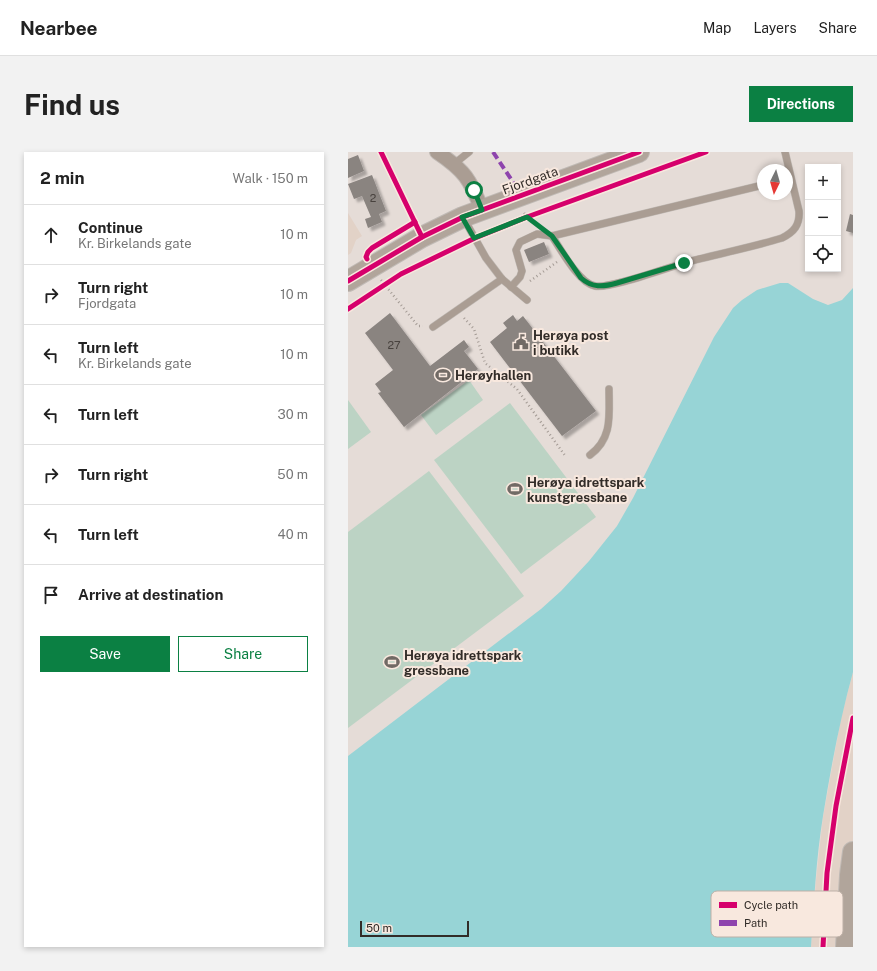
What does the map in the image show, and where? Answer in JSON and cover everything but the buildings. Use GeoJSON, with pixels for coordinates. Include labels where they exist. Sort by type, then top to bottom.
{"type":"FeatureCollection","features":[{"type":"Feature","properties":{"kind":"street"},"geometry":{"type":"LineString","coordinates":[[437,152],[454,164],[467,177],[482,210]]}},
{"type":"Feature","properties":{"kind":"street","name":"Fjordgata"},"geometry":{"type":"LineString","coordinates":[[348,281],[416,241],[462,217],[639,152]]}},
{"type":"Feature","properties":{"kind":"street"},"geometry":{"type":"LineString","coordinates":[[846,947],[850,875],[853,852]]}},
{"type":"Feature","properties":{"kind":"lane"},"geometry":{"type":"LineString","coordinates":[[454,164],[469,152]]}},
{"type":"Feature","properties":{"kind":"lane"},"geometry":{"type":"LineString","coordinates":[[785,152],[787,164]]}},
{"type":"Feature","properties":{"kind":"lane"},"geometry":{"type":"LineString","coordinates":[[514,289],[522,271],[516,250],[520,242],[537,234],[552,236],[757,186]]}},
{"type":"Feature","properties":{"kind":"lane"},"geometry":{"type":"LineString","coordinates":[[552,236],[581,278],[585,282],[601,287],[684,263],[782,238],[795,229],[800,218],[793,193]]}},
{"type":"Feature","properties":{"kind":"lane"},"geometry":{"type":"LineString","coordinates":[[462,217],[486,258],[502,279],[527,300]]}},
{"type":"Feature","properties":{"kind":"lane"},"geometry":{"type":"LineString","coordinates":[[433,326],[502,279]]}},
{"type":"Feature","properties":{"kind":"lane"},"geometry":{"type":"LineString","coordinates":[[590,456],[597,450],[605,439],[608,430],[609,389]]}},
{"type":"Feature","properties":{"kind":"path"},"geometry":{"type":"LineString","coordinates":[[524,211],[527,217],[552,236]]}},
{"type":"Feature","properties":{"kind":"path"},"geometry":{"type":"LineString","coordinates":[[520,220],[534,214]]}},
{"type":"Feature","properties":{"kind":"path"},"geometry":{"type":"LineString","coordinates":[[514,289],[565,256]]}},
{"type":"Feature","properties":{"kind":"path"},"geometry":{"type":"LineString","coordinates":[[380,278],[418,326],[433,326]]}},
{"type":"Feature","properties":{"kind":"path"},"geometry":{"type":"LineString","coordinates":[[378,288],[389,281]]}},
{"type":"Feature","properties":{"kind":"path"},"geometry":{"type":"LineString","coordinates":[[457,310],[474,329],[485,363],[517,389],[566,457]]}},
{"type":"Feature","properties":{"kind":"shaded area"},"geometry":{"type":"Polygon","coordinates":[[[348,213],[362,236],[356,240],[351,253],[348,255],[348,213]]]}},
{"type":"Feature","properties":{"kind":"shaded area"},"geometry":{"type":"Polygon","coordinates":[[[853,672],[853,947],[811,947],[812,937],[843,937],[843,891],[815,891],[823,817],[841,718],[853,672]]]}},
{"type":"Feature","properties":{"kind":"green space"},"geometry":{"type":"Polygon","coordinates":[[[469,380],[483,400],[436,435],[421,415],[469,380]]]}},
{"type":"Feature","properties":{"kind":"green space"},"geometry":{"type":"Polygon","coordinates":[[[348,400],[371,432],[348,449],[348,400]]]}},
{"type":"Feature","properties":{"kind":"green space","name":"Herøya idrettspark kunstgressbane"},"geometry":{"type":"Polygon","coordinates":[[[510,403],[596,517],[521,574],[434,460],[510,403]]]}},
{"type":"Feature","properties":{"kind":"green space","name":"Herøya idrettspark gressbane"},"geometry":{"type":"Polygon","coordinates":[[[429,471],[524,596],[348,728],[348,532],[429,471]]]}},
{"type":"Feature","properties":{"kind":"water"},"geometry":{"type":"Polygon","coordinates":[[[780,283],[788,283],[813,299],[828,305],[842,300],[853,288],[853,672],[829,779],[821,832],[815,891],[711,891],[711,937],[812,937],[811,947],[348,947],[348,756],[541,609],[561,591],[589,561],[617,526],[633,498],[714,337],[733,308],[757,290],[780,283]]]}},
{"type":"Feature","properties":{"kind":"marked path"},"geometry":{"type":"LineString","coordinates":[[493,152],[513,182],[512,187]]}},
{"type":"Feature","properties":{"kind":"cycle path"},"geometry":{"type":"LineString","coordinates":[[381,152],[422,237]]}},
{"type":"Feature","properties":{"kind":"cycle path"},"geometry":{"type":"LineString","coordinates":[[348,281],[422,237],[463,217],[639,152]]}},
{"type":"Feature","properties":{"kind":"cycle path"},"geometry":{"type":"LineString","coordinates":[[348,309],[401,274],[475,238],[527,217],[706,152]]}},
{"type":"Feature","properties":{"kind":"cycle path"},"geometry":{"type":"LineString","coordinates":[[367,259],[366,257],[368,252],[372,248],[415,222]]}},
{"type":"Feature","properties":{"kind":"cycle path"},"geometry":{"type":"LineString","coordinates":[[826,891],[836,806],[853,718]]}},
{"type":"Feature","properties":{"kind":"cycle path"},"geometry":{"type":"LineString","coordinates":[[823,947],[824,937]]}},
{"type":"Feature","properties":{"kind":"place","name":"Herøya post i butikk"},"geometry":{"type":"Point","coordinates":[521,342]}},
{"type":"Feature","properties":{"kind":"place","name":"Herøyhallen"},"geometry":{"type":"Point","coordinates":[443,375]}},
{"type":"Feature","properties":{"kind":"place","name":"Herøya idrettspark kunstgressbane"},"geometry":{"type":"Point","coordinates":[515,489]}},
{"type":"Feature","properties":{"kind":"place","name":"Herøya idrettspark gressbane"},"geometry":{"type":"Point","coordinates":[392,662]}},
{"type":"Feature","properties":{"kind":"route"},"geometry":{"type":"LineString","coordinates":[[474,190],[482,210],[462,217],[474,238],[527,217],[552,236],[581,278],[585,282],[595,286],[607,286],[684,263]]}}]}
